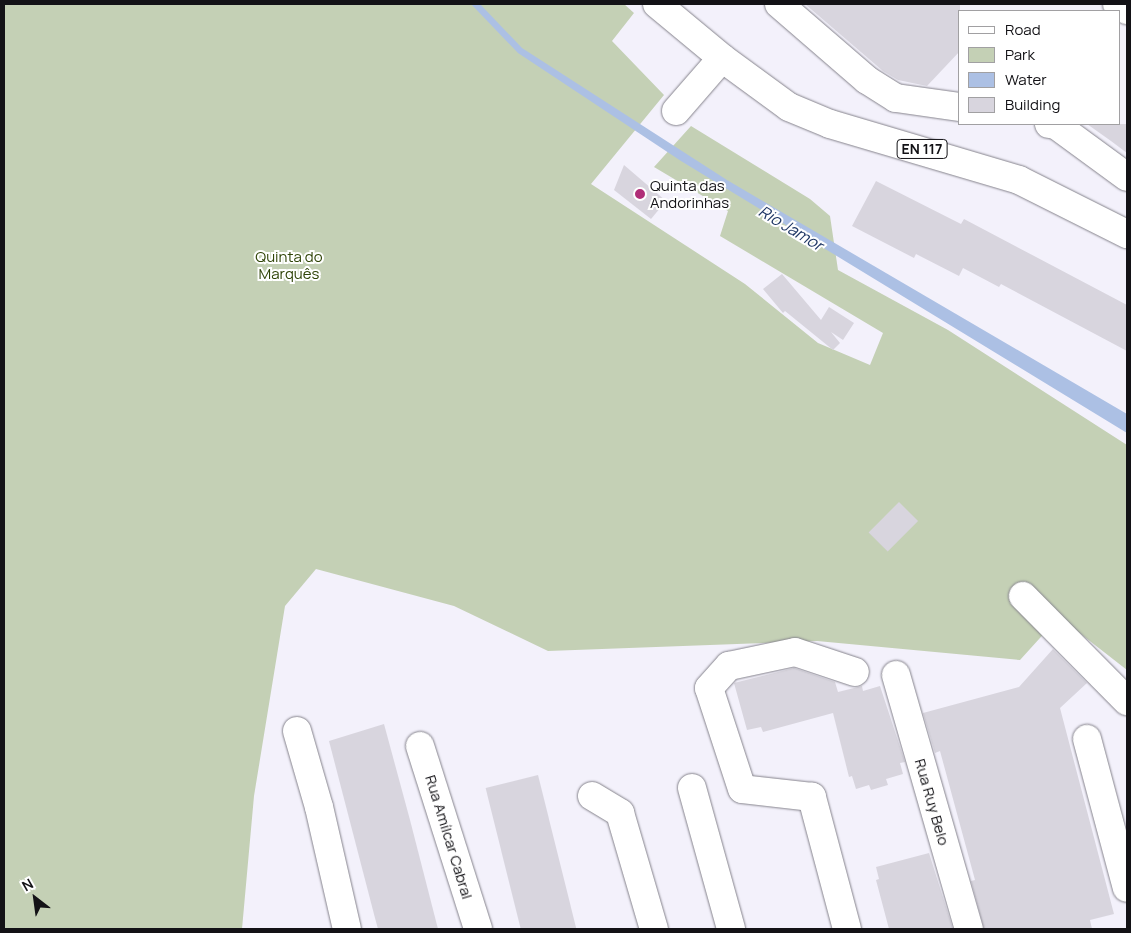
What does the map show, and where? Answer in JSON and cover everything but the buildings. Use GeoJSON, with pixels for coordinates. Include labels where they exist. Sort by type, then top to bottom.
{"type":"FeatureCollection","features":[{"type":"Feature","properties":{"kind":"street","name":"EN 117"},"geometry":{"type":"LineString","coordinates":[[657,4],[722,58],[776,98],[806,115],[1019,180],[1127,234]]}},
{"type":"Feature","properties":{"kind":"street"},"geometry":{"type":"LineString","coordinates":[[779,4],[867,80],[896,98],[958,107]]}},
{"type":"Feature","properties":{"kind":"street"},"geometry":{"type":"LineString","coordinates":[[1117,4],[1127,10]]}},
{"type":"Feature","properties":{"kind":"street"},"geometry":{"type":"LineString","coordinates":[[676,111],[722,58]]}},
{"type":"Feature","properties":{"kind":"street"},"geometry":{"type":"LineString","coordinates":[[1056,125],[1127,177]]}},
{"type":"Feature","properties":{"kind":"street"},"geometry":{"type":"LineString","coordinates":[[1023,596],[1127,701]]}},
{"type":"Feature","properties":{"kind":"street"},"geometry":{"type":"LineString","coordinates":[[847,929],[812,797],[742,789],[709,688],[729,666],[795,652],[855,672]]}},
{"type":"Feature","properties":{"kind":"street","name":"Rua Ruy Belo"},"geometry":{"type":"LineString","coordinates":[[896,675],[969,929]]}},
{"type":"Feature","properties":{"kind":"street"},"geometry":{"type":"LineString","coordinates":[[297,731],[319,807],[347,929]]}},
{"type":"Feature","properties":{"kind":"street"},"geometry":{"type":"LineString","coordinates":[[1086,739],[1127,888]]}},
{"type":"Feature","properties":{"kind":"street","name":"Rua Amílcar Cabral"},"geometry":{"type":"LineString","coordinates":[[420,746],[478,929]]}},
{"type":"Feature","properties":{"kind":"street"},"geometry":{"type":"LineString","coordinates":[[692,788],[731,929]]}},
{"type":"Feature","properties":{"kind":"street"},"geometry":{"type":"LineString","coordinates":[[592,796],[620,812],[654,929]]}},
{"type":"Feature","properties":{"kind":"green space","name":"Quinta do Marquês"},"geometry":{"type":"Polygon","coordinates":[[[4,4],[624,4],[634,13],[612,41],[664,95],[591,184],[745,284],[818,343],[870,365],[883,333],[720,236],[728,211],[654,167],[691,126],[810,199],[830,216],[838,270],[948,330],[1127,445],[1127,670],[1059,617],[1020,660],[817,641],[548,651],[454,606],[316,569],[285,606],[254,796],[242,929],[4,929],[4,4]]]}},
{"type":"Feature","properties":{"kind":"water","name":"Rio Jamor"},"geometry":{"type":"Polygon","coordinates":[[[471,4],[480,4],[522,48],[727,180],[1127,414],[1127,433],[681,161],[518,53],[471,4]]]}},
{"type":"Feature","properties":{"kind":"place","name":"Quinta das Andorinhas"},"geometry":{"type":"Point","coordinates":[640,194]}}]}
